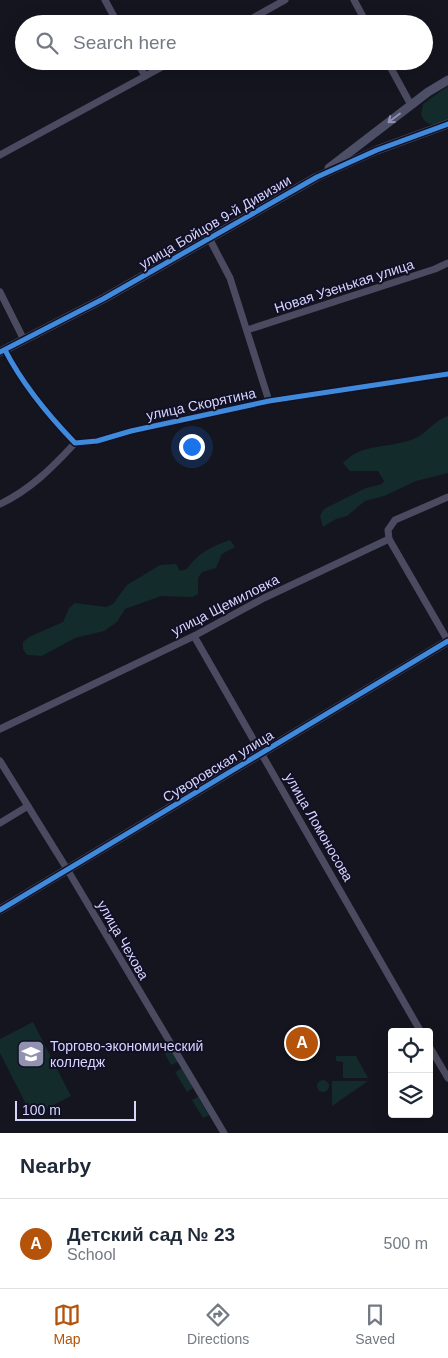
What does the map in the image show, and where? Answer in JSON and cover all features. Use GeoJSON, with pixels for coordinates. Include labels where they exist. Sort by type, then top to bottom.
{"type":"FeatureCollection","features":[{"type":"Feature","properties":{"kind":"street"},"geometry":{"type":"LineString","coordinates":[[105,0],[113,15]]}},
{"type":"Feature","properties":{"kind":"street"},"geometry":{"type":"LineString","coordinates":[[258,15],[285,0]]}},
{"type":"Feature","properties":{"kind":"street"},"geometry":{"type":"LineString","coordinates":[[354,0],[362,15]]}},
{"type":"Feature","properties":{"kind":"street"},"geometry":{"type":"LineString","coordinates":[[142,70],[145,76]]}},
{"type":"Feature","properties":{"kind":"street"},"geometry":{"type":"LineString","coordinates":[[0,155],[156,70]]}},
{"type":"Feature","properties":{"kind":"street"},"geometry":{"type":"LineString","coordinates":[[392,70],[411,105]]}},
{"type":"Feature","properties":{"kind":"street","name":"улица Бойцов 9-й Дивизии"},"geometry":{"type":"LineString","coordinates":[[317,177],[411,105],[448,80]]}},
{"type":"Feature","properties":{"kind":"street","name":"улица Бойцов 9-й Дивизии"},"geometry":{"type":"LineString","coordinates":[[2,351],[103,299],[317,177],[377,150],[448,124]]}},
{"type":"Feature","properties":{"kind":"street"},"geometry":{"type":"LineString","coordinates":[[209,238],[230,278],[269,401]]}},
{"type":"Feature","properties":{"kind":"street","name":"Новая Узенькая улица"},"geometry":{"type":"LineString","coordinates":[[247,330],[435,270],[448,263]]}},
{"type":"Feature","properties":{"kind":"street"},"geometry":{"type":"LineString","coordinates":[[0,292],[24,340]]}},
{"type":"Feature","properties":{"kind":"street"},"geometry":{"type":"LineString","coordinates":[[0,504],[13,498],[38,480],[75,443],[40,404],[2,351]]}},
{"type":"Feature","properties":{"kind":"street","name":"улица Скорятина"},"geometry":{"type":"LineString","coordinates":[[75,443],[98,441],[269,401],[448,374]]}},
{"type":"Feature","properties":{"kind":"street"},"geometry":{"type":"LineString","coordinates":[[448,497],[392,523],[388,530],[389,539],[448,641]]}},
{"type":"Feature","properties":{"kind":"street","name":"улица Щемиловка"},"geometry":{"type":"LineString","coordinates":[[0,729],[194,636],[264,598],[389,539]]}},
{"type":"Feature","properties":{"kind":"street","name":"улица Ломоносова"},"geometry":{"type":"LineString","coordinates":[[194,636],[419,1028]]}},
{"type":"Feature","properties":{"kind":"street","name":"Суворовская улица"},"geometry":{"type":"LineString","coordinates":[[0,910],[448,641]]}},
{"type":"Feature","properties":{"kind":"street","name":"улица Чехова"},"geometry":{"type":"LineString","coordinates":[[0,761],[67,869],[224,1133]]}},
{"type":"Feature","properties":{"kind":"street"},"geometry":{"type":"LineString","coordinates":[[0,823],[28,806]]}},
{"type":"Feature","properties":{"kind":"street"},"geometry":{"type":"LineString","coordinates":[[433,1053],[448,1078]]}},
{"type":"Feature","properties":{"kind":"green space"},"geometry":{"type":"Polygon","coordinates":[[[448,86],[448,122],[436,125],[429,124],[421,115],[423,104],[448,86]]]}},
{"type":"Feature","properties":{"kind":"green space"},"geometry":{"type":"Polygon","coordinates":[[[448,416],[448,473],[416,481],[384,496],[365,501],[347,516],[336,519],[323,527],[320,516],[324,509],[366,488],[382,484],[384,481],[378,471],[350,471],[343,463],[359,452],[416,438],[439,420],[448,416]]]}},
{"type":"Feature","properties":{"kind":"green space"},"geometry":{"type":"Polygon","coordinates":[[[230,540],[235,547],[222,554],[216,568],[202,572],[198,578],[198,594],[192,597],[161,596],[125,609],[117,622],[104,631],[75,638],[42,656],[27,655],[23,649],[23,642],[29,637],[63,622],[69,608],[75,603],[106,607],[113,604],[127,585],[160,565],[176,564],[180,571],[187,569],[196,558],[206,551],[230,540]]]}},
{"type":"Feature","properties":{"kind":"green space"},"geometry":{"type":"Polygon","coordinates":[[[33,1022],[71,1096],[32,1116],[0,1053],[0,1039],[33,1022]]]}},
{"type":"Feature","properties":{"kind":"green space"},"geometry":{"type":"Polygon","coordinates":[[[170,1049],[178,1062],[171,1065],[164,1052],[170,1049]]]}},
{"type":"Feature","properties":{"kind":"green space"},"geometry":{"type":"Polygon","coordinates":[[[336,1056],[356,1056],[368,1078],[343,1078],[343,1062],[336,1061],[336,1056]]]}},
{"type":"Feature","properties":{"kind":"green space"},"geometry":{"type":"Polygon","coordinates":[[[182,1068],[193,1088],[187,1092],[175,1072],[182,1068]]]}},
{"type":"Feature","properties":{"kind":"green space"},"geometry":{"type":"Polygon","coordinates":[[[321,1080],[325,1080],[329,1086],[325,1092],[321,1092],[317,1088],[317,1084],[321,1080]]]}},
{"type":"Feature","properties":{"kind":"green space"},"geometry":{"type":"Polygon","coordinates":[[[332,1081],[368,1081],[332,1106],[332,1081]]]}},
{"type":"Feature","properties":{"kind":"green space"},"geometry":{"type":"Polygon","coordinates":[[[198,1097],[209,1115],[203,1118],[192,1100],[198,1097]]]}},
{"type":"Feature","properties":{"kind":"cycle path"},"geometry":{"type":"LineString","coordinates":[[0,352],[103,299],[317,177],[377,150],[448,124]]}},
{"type":"Feature","properties":{"kind":"cycle path"},"geometry":{"type":"LineString","coordinates":[[5,350],[36,399],[75,443],[97,441],[131,431],[269,401],[448,374]]}},
{"type":"Feature","properties":{"kind":"cycle path"},"geometry":{"type":"LineString","coordinates":[[0,910],[448,641]]}},
{"type":"Feature","properties":{"kind":"place","name":"Детский сад № 23"},"geometry":{"type":"Point","coordinates":[302,1043]}},
{"type":"Feature","properties":{"kind":"place","name":"Торгово-экономический колледж"},"geometry":{"type":"Point","coordinates":[31,1054]}}]}
